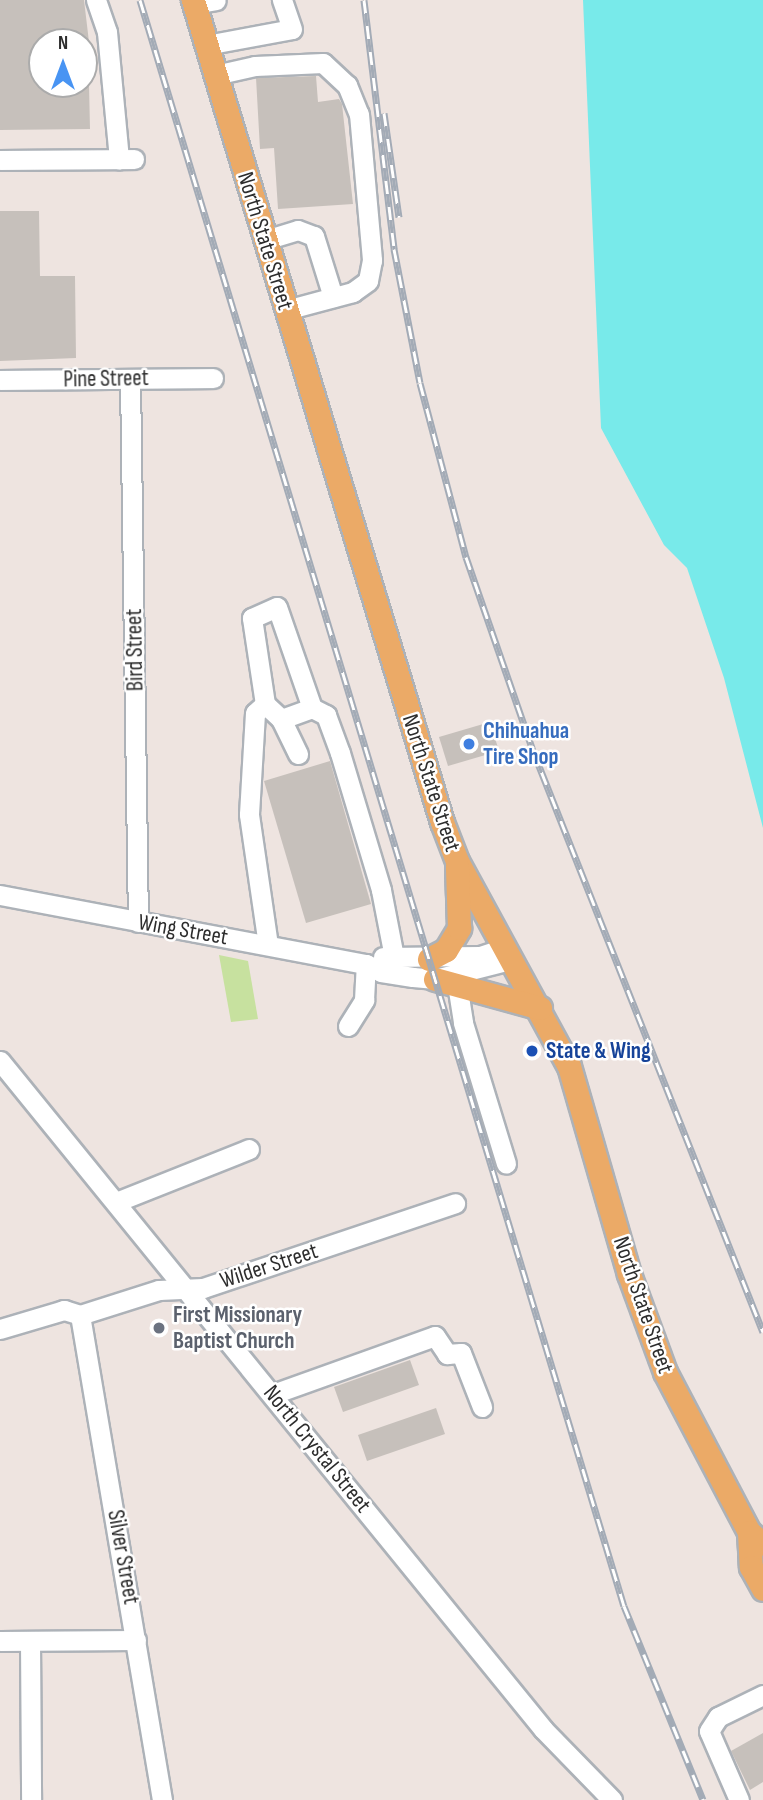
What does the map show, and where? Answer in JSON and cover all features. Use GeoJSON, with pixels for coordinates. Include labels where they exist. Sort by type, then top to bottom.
{"type":"FeatureCollection","features":[{"type":"Feature","properties":{"kind":"main road","name":"North State Street"},"geometry":{"type":"LineString","coordinates":[[201,1],[206,45],[457,861],[506,954],[541,1008],[569,1066],[629,1274],[661,1360],[689,1424],[756,1538],[751,1567],[763,1589]]}},
{"type":"Feature","properties":{"kind":"main road"},"geometry":{"type":"LineString","coordinates":[[457,861],[459,928],[446,950],[440,974],[541,1008]]}},
{"type":"Feature","properties":{"kind":"street"},"geometry":{"type":"LineString","coordinates":[[0,160],[127,159],[107,32],[96,0]]}},
{"type":"Feature","properties":{"kind":"street"},"geometry":{"type":"LineString","coordinates":[[206,45],[292,29],[282,0]]}},
{"type":"Feature","properties":{"kind":"street"},"geometry":{"type":"LineString","coordinates":[[215,75],[255,66],[323,64],[347,85],[359,114],[372,260],[368,281],[333,297],[286,310]]}},
{"type":"Feature","properties":{"kind":"street"},"geometry":{"type":"LineString","coordinates":[[265,240],[298,230],[314,236],[333,297]]}},
{"type":"Feature","properties":{"kind":"street","name":"Pine Street"},"geometry":{"type":"LineString","coordinates":[[0,380],[212,378]]}},
{"type":"Feature","properties":{"kind":"street","name":"Bird Street"},"geometry":{"type":"LineString","coordinates":[[130,379],[138,922]]}},
{"type":"Feature","properties":{"kind":"street"},"geometry":{"type":"LineString","coordinates":[[298,754],[281,719],[265,704],[253,618],[277,607],[312,708],[326,715],[340,753],[381,890],[394,957]]}},
{"type":"Feature","properties":{"kind":"street"},"geometry":{"type":"LineString","coordinates":[[265,704],[255,713],[249,814],[268,945]]}},
{"type":"Feature","properties":{"kind":"street"},"geometry":{"type":"LineString","coordinates":[[281,719],[312,708]]}},
{"type":"Feature","properties":{"kind":"street","name":"Wing Street"},"geometry":{"type":"LineString","coordinates":[[0,895],[366,964],[381,972],[440,974],[506,954]]}},
{"type":"Feature","properties":{"kind":"street","name":"Wing Street"},"geometry":{"type":"LineString","coordinates":[[366,964],[394,957],[440,974]]}},
{"type":"Feature","properties":{"kind":"street"},"geometry":{"type":"LineString","coordinates":[[348,1026],[364,1000],[366,964]]}},
{"type":"Feature","properties":{"kind":"street"},"geometry":{"type":"LineString","coordinates":[[440,974],[463,1023],[506,1164]]}},
{"type":"Feature","properties":{"kind":"street","name":"North Crystal Street"},"geometry":{"type":"LineString","coordinates":[[0,1061],[543,1729],[612,1800]]}},
{"type":"Feature","properties":{"kind":"street"},"geometry":{"type":"LineString","coordinates":[[116,1202],[249,1149]]}},
{"type":"Feature","properties":{"kind":"street","name":"Wilder Street"},"geometry":{"type":"LineString","coordinates":[[0,1329],[64,1310],[80,1315],[159,1290],[187,1291],[455,1203]]}},
{"type":"Feature","properties":{"kind":"street","name":"Silver Street"},"geometry":{"type":"LineString","coordinates":[[80,1315],[162,1800]]}},
{"type":"Feature","properties":{"kind":"street"},"geometry":{"type":"LineString","coordinates":[[273,1394],[436,1336],[447,1354],[461,1353],[482,1407]]}},
{"type":"Feature","properties":{"kind":"street"},"geometry":{"type":"LineString","coordinates":[[0,1641],[136,1640]]}},
{"type":"Feature","properties":{"kind":"street"},"geometry":{"type":"LineString","coordinates":[[30,1641],[31,1800]]}},
{"type":"Feature","properties":{"kind":"street"},"geometry":{"type":"LineString","coordinates":[[739,1800],[709,1731],[718,1717],[763,1695]]}},
{"type":"Feature","properties":{"kind":"green space"},"geometry":{"type":"Polygon","coordinates":[[[219,955],[248,961],[258,1019],[231,1022],[219,955]]]}},
{"type":"Feature","properties":{"kind":"water"},"geometry":{"type":"Polygon","coordinates":[[[583,0],[763,0],[763,828],[724,678],[687,568],[664,545],[601,428],[583,0]]]}},
{"type":"Feature","properties":{"kind":"building"},"geometry":{"type":"Polygon","coordinates":[[[0,0],[84,0],[87,28],[28,28],[28,98],[89,98],[90,129],[0,130],[0,0]]]}},
{"type":"Feature","properties":{"kind":"building"},"geometry":{"type":"Polygon","coordinates":[[[316,76],[318,102],[339,99],[342,104],[353,204],[278,209],[274,148],[260,149],[256,78],[316,76]]]}},
{"type":"Feature","properties":{"kind":"building"},"geometry":{"type":"Polygon","coordinates":[[[0,211],[39,211],[40,276],[75,276],[76,358],[0,361],[0,211]]]}},
{"type":"Feature","properties":{"kind":"building","name":"Chihuahua Tire Shop"},"geometry":{"type":"Polygon","coordinates":[[[490,722],[499,751],[448,766],[439,737],[490,722]]]}},
{"type":"Feature","properties":{"kind":"building"},"geometry":{"type":"Polygon","coordinates":[[[330,761],[371,904],[306,923],[264,781],[330,761]]]}},
{"type":"Feature","properties":{"kind":"building"},"geometry":{"type":"Polygon","coordinates":[[[410,1360],[419,1385],[343,1412],[334,1387],[410,1360]]]}},
{"type":"Feature","properties":{"kind":"building"},"geometry":{"type":"Polygon","coordinates":[[[436,1408],[445,1434],[367,1461],[358,1435],[436,1408]]]}},
{"type":"Feature","properties":{"kind":"building"},"geometry":{"type":"Polygon","coordinates":[[[763,1733],[763,1782],[750,1790],[731,1751],[763,1733]]]}},
{"type":"Feature","properties":{"kind":"railway"},"geometry":{"type":"LineString","coordinates":[[140,0],[624,1606],[703,1800]]}},
{"type":"Feature","properties":{"kind":"railway"},"geometry":{"type":"LineString","coordinates":[[364,0],[394,249],[420,383],[466,557],[532,748],[763,1332]]}},
{"type":"Feature","properties":{"kind":"railway"},"geometry":{"type":"LineString","coordinates":[[384,113],[399,217]]}},
{"type":"Feature","properties":{"kind":"place","name":"Chihuahua Tire Shop"},"geometry":{"type":"Point","coordinates":[469,744]}},
{"type":"Feature","properties":{"kind":"place","name":"State & Wing"},"geometry":{"type":"Point","coordinates":[532,1051]}},
{"type":"Feature","properties":{"kind":"place","name":"First Missionary Baptist Church"},"geometry":{"type":"Point","coordinates":[159,1328]}}]}
